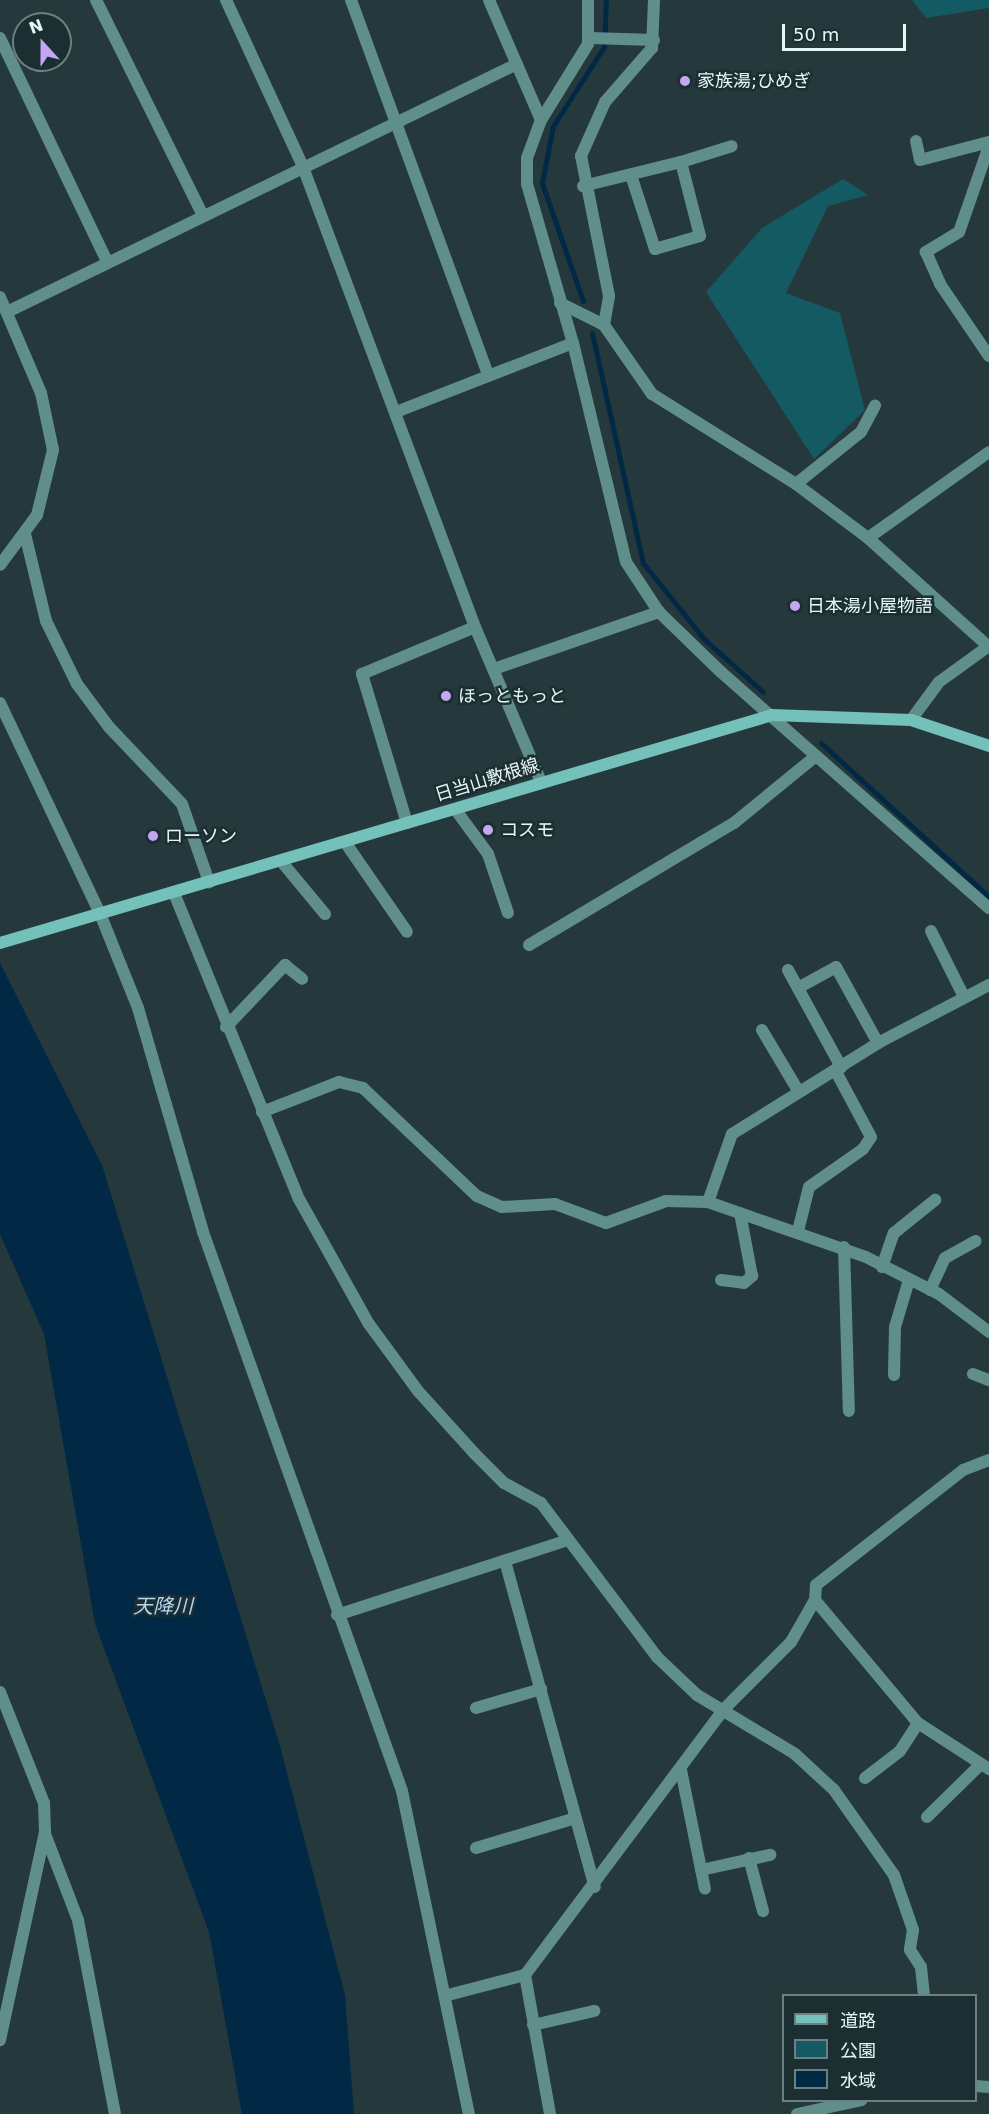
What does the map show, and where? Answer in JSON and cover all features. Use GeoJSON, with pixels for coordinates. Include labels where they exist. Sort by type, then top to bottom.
{"type":"FeatureCollection","features":[{"type":"Feature","properties":{"kind":"main road","name":"日当山敷根線"},"geometry":{"type":"LineString","coordinates":[[0,943],[101,916],[541,782],[772,715],[911,720],[989,746]]}},
{"type":"Feature","properties":{"kind":"street"},"geometry":{"type":"LineString","coordinates":[[96,0],[203,216]]}},
{"type":"Feature","properties":{"kind":"street"},"geometry":{"type":"LineString","coordinates":[[226,0],[303,167],[475,627],[541,782]]}},
{"type":"Feature","properties":{"kind":"street"},"geometry":{"type":"LineString","coordinates":[[351,0],[393,125],[488,375]]}},
{"type":"Feature","properties":{"kind":"street"},"geometry":{"type":"LineString","coordinates":[[489,0],[541,120]]}},
{"type":"Feature","properties":{"kind":"street"},"geometry":{"type":"LineString","coordinates":[[588,0],[594,38],[541,120],[527,158],[526,184],[573,343],[626,562],[659,612],[816,756],[989,908]]}},
{"type":"Feature","properties":{"kind":"street"},"geometry":{"type":"LineString","coordinates":[[604,325],[609,296],[583,186],[581,156],[600,113],[654,40],[654,0]]}},
{"type":"Feature","properties":{"kind":"street"},"geometry":{"type":"LineString","coordinates":[[0,38],[107,261]]}},
{"type":"Feature","properties":{"kind":"street"},"geometry":{"type":"LineString","coordinates":[[594,38],[654,40]]}},
{"type":"Feature","properties":{"kind":"street"},"geometry":{"type":"LineString","coordinates":[[7,312],[107,261],[517,64]]}},
{"type":"Feature","properties":{"kind":"street"},"geometry":{"type":"LineString","coordinates":[[916,141],[920,160],[989,144]]}},
{"type":"Feature","properties":{"kind":"street"},"geometry":{"type":"LineString","coordinates":[[989,144],[959,232],[926,252],[940,284],[989,356]]}},
{"type":"Feature","properties":{"kind":"street"},"geometry":{"type":"LineString","coordinates":[[583,186],[681,162],[732,146]]}},
{"type":"Feature","properties":{"kind":"street"},"geometry":{"type":"LineString","coordinates":[[631,175],[655,249],[700,236],[681,162]]}},
{"type":"Feature","properties":{"kind":"street"},"geometry":{"type":"LineString","coordinates":[[0,297],[52,428],[48,479],[25,534],[0,565]]}},
{"type":"Feature","properties":{"kind":"street"},"geometry":{"type":"LineString","coordinates":[[560,303],[604,325],[652,394],[796,484],[868,538],[989,647],[939,682],[911,720]]}},
{"type":"Feature","properties":{"kind":"street"},"geometry":{"type":"LineString","coordinates":[[396,412],[573,343]]}},
{"type":"Feature","properties":{"kind":"street"},"geometry":{"type":"LineString","coordinates":[[796,484],[861,432],[875,406]]}},
{"type":"Feature","properties":{"kind":"street"},"geometry":{"type":"LineString","coordinates":[[868,538],[989,452]]}},
{"type":"Feature","properties":{"kind":"street"},"geometry":{"type":"LineString","coordinates":[[25,534],[46,621],[78,684],[109,727],[182,804],[209,882]]}},
{"type":"Feature","properties":{"kind":"street"},"geometry":{"type":"LineString","coordinates":[[494,669],[659,612]]}},
{"type":"Feature","properties":{"kind":"street"},"geometry":{"type":"LineString","coordinates":[[407,823],[362,674],[475,627]]}},
{"type":"Feature","properties":{"kind":"street"},"geometry":{"type":"LineString","coordinates":[[0,703],[101,916],[138,1008],[203,1232],[337,1615],[402,1791],[448,1995],[469,2114]]}},
{"type":"Feature","properties":{"kind":"street"},"geometry":{"type":"LineString","coordinates":[[529,945],[734,823],[816,756]]}},
{"type":"Feature","properties":{"kind":"street"},"geometry":{"type":"LineString","coordinates":[[455,809],[488,854],[508,912]]}},
{"type":"Feature","properties":{"kind":"street"},"geometry":{"type":"LineString","coordinates":[[345,842],[407,932]]}},
{"type":"Feature","properties":{"kind":"street"},"geometry":{"type":"LineString","coordinates":[[281,861],[325,914]]}},
{"type":"Feature","properties":{"kind":"street"},"geometry":{"type":"LineString","coordinates":[[174,893],[226,1027],[299,1199],[369,1324],[417,1391],[504,1483],[541,1503],[565,1541],[657,1657],[697,1695],[724,1709],[814,1771],[884,1859],[913,1930],[910,1950],[921,1967],[924,1994]]}},
{"type":"Feature","properties":{"kind":"street"},"geometry":{"type":"LineString","coordinates":[[931,931],[964,997]]}},
{"type":"Feature","properties":{"kind":"street"},"geometry":{"type":"LineString","coordinates":[[226,1027],[285,965],[303,978]]}},
{"type":"Feature","properties":{"kind":"street"},"geometry":{"type":"LineString","coordinates":[[798,988],[836,967],[878,1043]]}},
{"type":"Feature","properties":{"kind":"street"},"geometry":{"type":"LineString","coordinates":[[788,970],[871,1137],[863,1149],[809,1187],[798,1231]]}},
{"type":"Feature","properties":{"kind":"street"},"geometry":{"type":"LineString","coordinates":[[708,1202],[732,1134],[878,1043],[989,985]]}},
{"type":"Feature","properties":{"kind":"street"},"geometry":{"type":"LineString","coordinates":[[762,1030],[799,1092]]}},
{"type":"Feature","properties":{"kind":"street"},"geometry":{"type":"LineString","coordinates":[[262,1112],[339,1082],[363,1088],[477,1196],[502,1207],[555,1204],[606,1223],[666,1201],[708,1202],[844,1247],[930,1290],[989,1332]]}},
{"type":"Feature","properties":{"kind":"street"},"geometry":{"type":"LineString","coordinates":[[882,1267],[894,1233],[935,1200]]}},
{"type":"Feature","properties":{"kind":"street"},"geometry":{"type":"LineString","coordinates":[[721,1280],[744,1283],[752,1276],[740,1213]]}},
{"type":"Feature","properties":{"kind":"street"},"geometry":{"type":"LineString","coordinates":[[930,1290],[945,1258],[976,1241]]}},
{"type":"Feature","properties":{"kind":"street"},"geometry":{"type":"LineString","coordinates":[[844,1247],[849,1412]]}},
{"type":"Feature","properties":{"kind":"street"},"geometry":{"type":"LineString","coordinates":[[894,1375],[895,1327],[909,1281]]}},
{"type":"Feature","properties":{"kind":"street"},"geometry":{"type":"LineString","coordinates":[[974,1374],[989,1380]]}},
{"type":"Feature","properties":{"kind":"street"},"geometry":{"type":"LineString","coordinates":[[448,1995],[525,1975],[594,1887],[724,1709],[791,1642],[815,1600],[816,1585],[868,1540],[963,1470],[989,1460]]}},
{"type":"Feature","properties":{"kind":"street"},"geometry":{"type":"LineString","coordinates":[[337,1615],[565,1541]]}},
{"type":"Feature","properties":{"kind":"street"},"geometry":{"type":"LineString","coordinates":[[505,1561],[594,1887]]}},
{"type":"Feature","properties":{"kind":"street"},"geometry":{"type":"LineString","coordinates":[[815,1600],[918,1723],[985,1767],[927,1817]]}},
{"type":"Feature","properties":{"kind":"street"},"geometry":{"type":"LineString","coordinates":[[476,1708],[540,1689]]}},
{"type":"Feature","properties":{"kind":"street"},"geometry":{"type":"LineString","coordinates":[[0,1692],[44,1803],[45,1832],[0,2040]]}},
{"type":"Feature","properties":{"kind":"street"},"geometry":{"type":"LineString","coordinates":[[865,1778],[900,1751],[918,1723]]}},
{"type":"Feature","properties":{"kind":"street"},"geometry":{"type":"LineString","coordinates":[[681,1770],[705,1889]]}},
{"type":"Feature","properties":{"kind":"street"},"geometry":{"type":"LineString","coordinates":[[476,1848],[576,1818]]}},
{"type":"Feature","properties":{"kind":"street"},"geometry":{"type":"LineString","coordinates":[[45,1832],[78,1920],[115,2114]]}},
{"type":"Feature","properties":{"kind":"street"},"geometry":{"type":"LineString","coordinates":[[701,1870],[770,1855]]}},
{"type":"Feature","properties":{"kind":"street"},"geometry":{"type":"LineString","coordinates":[[749,1858],[762,1911]]}},
{"type":"Feature","properties":{"kind":"street"},"geometry":{"type":"LineString","coordinates":[[525,1975],[550,2114]]}},
{"type":"Feature","properties":{"kind":"street"},"geometry":{"type":"LineString","coordinates":[[533,2025],[594,2011]]}},
{"type":"Feature","properties":{"kind":"street"},"geometry":{"type":"LineString","coordinates":[[797,2114],[853,2102]]}},
{"type":"Feature","properties":{"kind":"green space"},"geometry":{"type":"Polygon","coordinates":[[[912,0],[989,0],[989,8],[926,18],[912,0]]]}},
{"type":"Feature","properties":{"kind":"green space"},"geometry":{"type":"Polygon","coordinates":[[[843,179],[868,195],[828,206],[786,293],[840,313],[865,410],[814,459],[706,292],[762,228],[843,179]]]}},
{"type":"Feature","properties":{"kind":"water","name":"天降川"},"geometry":{"type":"Polygon","coordinates":[[[0,963],[102,1165],[280,1746],[345,1995],[354,2114],[242,2114],[209,1932],[95,1624],[44,1334],[0,1234],[0,963]]]}},
{"type":"Feature","properties":{"kind":"waterway"},"geometry":{"type":"LineString","coordinates":[[583,301],[542,183],[553,126],[604,47],[606,0]]}},
{"type":"Feature","properties":{"kind":"waterway"},"geometry":{"type":"LineString","coordinates":[[592,333],[643,563],[704,639],[763,692]]}},
{"type":"Feature","properties":{"kind":"waterway"},"geometry":{"type":"LineString","coordinates":[[821,743],[989,897]]}},
{"type":"Feature","properties":{"kind":"place","name":"家族湯;ひめぎ"},"geometry":{"type":"Point","coordinates":[685,81]}},
{"type":"Feature","properties":{"kind":"place","name":"日本湯小屋物語"},"geometry":{"type":"Point","coordinates":[795,606]}},
{"type":"Feature","properties":{"kind":"place","name":"ほっともっと"},"geometry":{"type":"Point","coordinates":[446,696]}},
{"type":"Feature","properties":{"kind":"place","name":"コスモ"},"geometry":{"type":"Point","coordinates":[488,830]}},
{"type":"Feature","properties":{"kind":"place","name":"ローソン"},"geometry":{"type":"Point","coordinates":[153,836]}}]}
